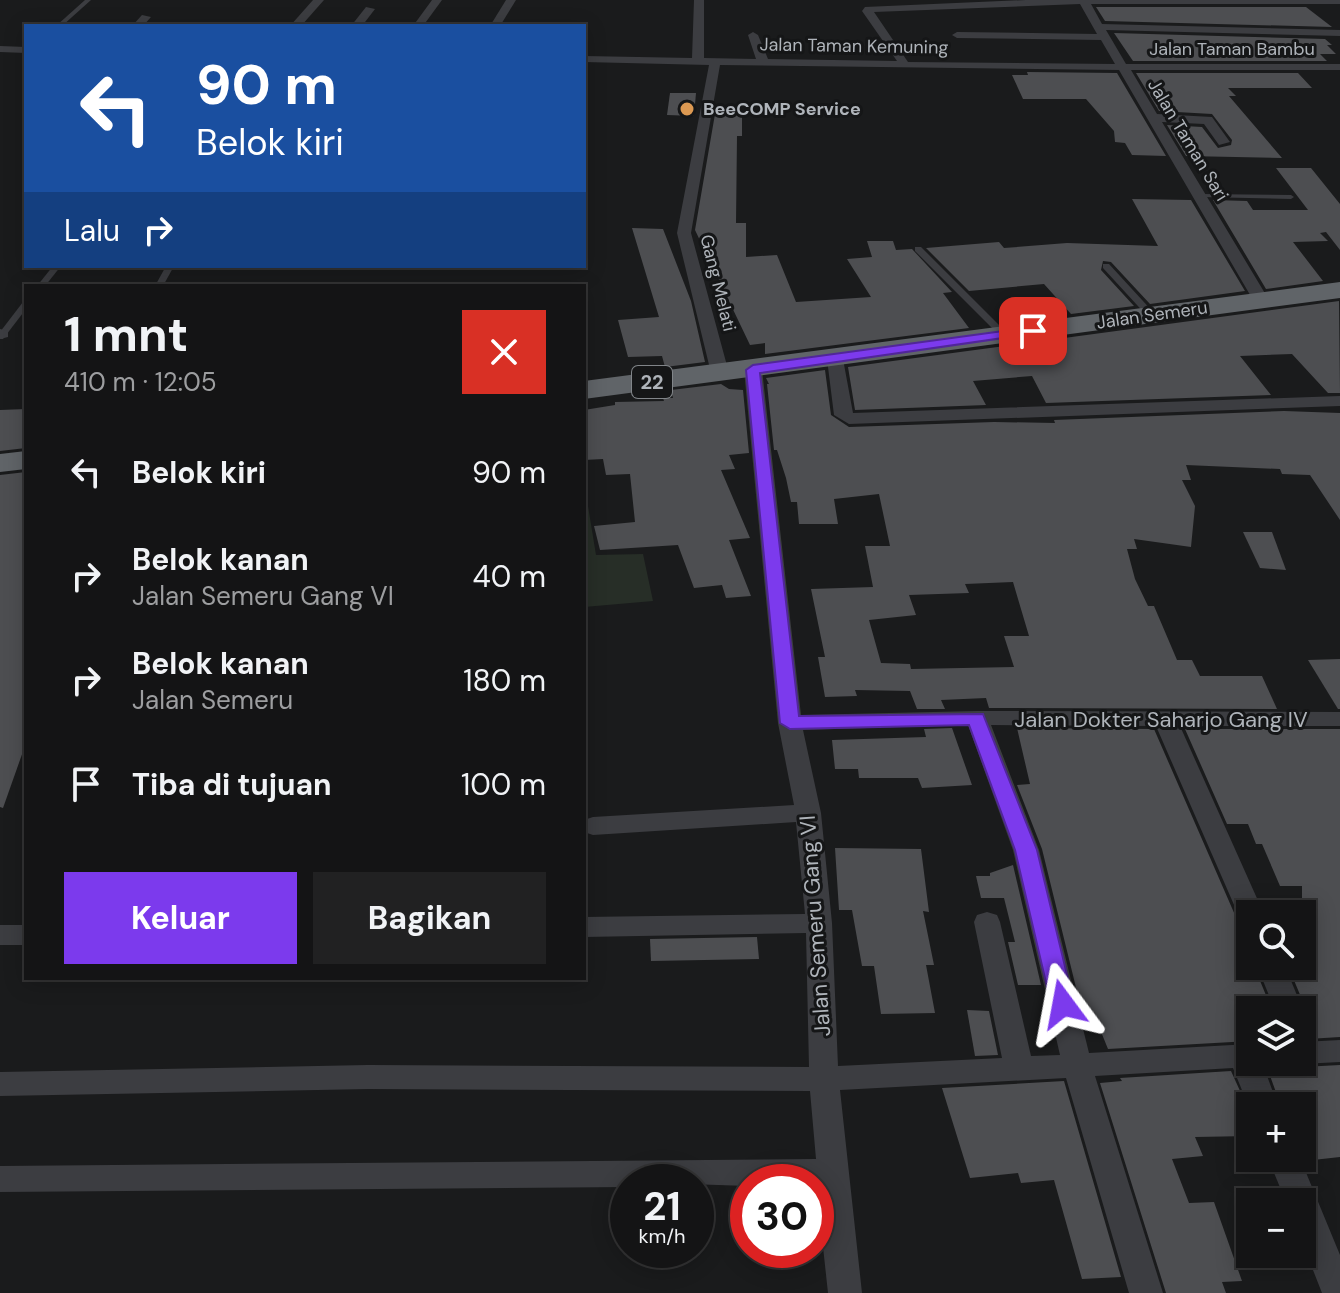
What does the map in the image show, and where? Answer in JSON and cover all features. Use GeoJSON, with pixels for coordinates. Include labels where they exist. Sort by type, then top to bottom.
{"type":"FeatureCollection","features":[{"type":"Feature","properties":{"kind":"highway","name":"Jalan Semeru"},"geometry":{"type":"LineString","coordinates":[[586,390],[1340,290]]}},
{"type":"Feature","properties":{"kind":"highway"},"geometry":{"type":"LineString","coordinates":[[0,463],[24,460]]}},
{"type":"Feature","properties":{"kind":"street"},"geometry":{"type":"LineString","coordinates":[[297,24],[319,0]]}},
{"type":"Feature","properties":{"kind":"street"},"geometry":{"type":"LineString","coordinates":[[419,24],[437,0]]}},
{"type":"Feature","properties":{"kind":"street"},"geometry":{"type":"LineString","coordinates":[[496,24],[511,0]]}},
{"type":"Feature","properties":{"kind":"street"},"geometry":{"type":"LineString","coordinates":[[698,61],[699,0]]}},
{"type":"Feature","properties":{"kind":"street"},"geometry":{"type":"LineString","coordinates":[[905,65],[882,34],[877,21],[867,11],[869,9],[1083,0],[1340,1]]}},
{"type":"Feature","properties":{"kind":"street","name":"Jalan Taman Sari"},"geometry":{"type":"LineString","coordinates":[[1083,0],[1261,300]]}},
{"type":"Feature","properties":{"kind":"street"},"geometry":{"type":"LineString","coordinates":[[1310,1],[1321,11]]}},
{"type":"Feature","properties":{"kind":"street"},"geometry":{"type":"LineString","coordinates":[[358,24],[370,9]]}},
{"type":"Feature","properties":{"kind":"street"},"geometry":{"type":"LineString","coordinates":[[957,35],[1337,28]]}},
{"type":"Feature","properties":{"kind":"street"},"geometry":{"type":"LineString","coordinates":[[753,35],[763,62]]}},
{"type":"Feature","properties":{"kind":"street"},"geometry":{"type":"LineString","coordinates":[[0,49],[24,50]]}},
{"type":"Feature","properties":{"kind":"street","name":"Jalan Taman Kemuning"},"geometry":{"type":"LineString","coordinates":[[586,59],[1123,67]]}},
{"type":"Feature","properties":{"kind":"street","name":"Gang Melati"},"geometry":{"type":"LineString","coordinates":[[715,61],[684,233],[720,373]]}},
{"type":"Feature","properties":{"kind":"street","name":"Jalan Taman Bambu"},"geometry":{"type":"LineString","coordinates":[[1123,67],[1340,67]]}},
{"type":"Feature","properties":{"kind":"street"},"geometry":{"type":"LineString","coordinates":[[1153,118],[1208,120],[1224,142]]}},
{"type":"Feature","properties":{"kind":"street"},"geometry":{"type":"LineString","coordinates":[[835,359],[843,415],[849,419],[1340,401]]}},
{"type":"Feature","properties":{"kind":"street","name":"Jalan Semeru Gang VI"},"geometry":{"type":"LineString","coordinates":[[753,370],[790,723],[808,813],[819,923],[824,1079],[832,1164]]}},
{"type":"Feature","properties":{"kind":"street"},"geometry":{"type":"LineString","coordinates":[[977,718],[1026,850],[1077,1066],[1146,1293]]}},
{"type":"Feature","properties":{"kind":"street","name":"Jalan Dokter Saharjo Gang IV"},"geometry":{"type":"LineString","coordinates":[[790,723],[977,718],[1340,719]]}},
{"type":"Feature","properties":{"kind":"street"},"geometry":{"type":"LineString","coordinates":[[1165,719],[1245,900]]}},
{"type":"Feature","properties":{"kind":"street"},"geometry":{"type":"LineString","coordinates":[[593,826],[808,813]]}},
{"type":"Feature","properties":{"kind":"street"},"geometry":{"type":"LineString","coordinates":[[987,922],[1019,1069]]}},
{"type":"Feature","properties":{"kind":"street"},"geometry":{"type":"LineString","coordinates":[[586,927],[819,923]]}},
{"type":"Feature","properties":{"kind":"street"},"geometry":{"type":"LineString","coordinates":[[0,935],[24,935]]}},
{"type":"Feature","properties":{"kind":"street"},"geometry":{"type":"LineString","coordinates":[[1316,1050],[1340,1051]]}},
{"type":"Feature","properties":{"kind":"street"},"geometry":{"type":"LineString","coordinates":[[0,1084],[368,1077],[824,1079],[1236,1057]]}},
{"type":"Feature","properties":{"kind":"street"},"geometry":{"type":"LineString","coordinates":[[1290,1172],[1339,1293]]}},
{"type":"Feature","properties":{"kind":"street"},"geometry":{"type":"LineString","coordinates":[[0,1179],[730,1173]]}},
{"type":"Feature","properties":{"kind":"street","name":"Jalan Semeru Gang VI"},"geometry":{"type":"LineString","coordinates":[[834,1182],[845,1293]]}},
{"type":"Feature","properties":{"kind":"lane"},"geometry":{"type":"LineString","coordinates":[[61,24],[88,0]]}},
{"type":"Feature","properties":{"kind":"lane"},"geometry":{"type":"LineString","coordinates":[[1201,195],[1291,197]]}},
{"type":"Feature","properties":{"kind":"lane"},"geometry":{"type":"LineString","coordinates":[[918,249],[1003,334]]}},
{"type":"Feature","properties":{"kind":"lane"},"geometry":{"type":"LineString","coordinates":[[1106,266],[1151,315]]}},
{"type":"Feature","properties":{"kind":"lane"},"geometry":{"type":"LineString","coordinates":[[43,284],[55,268]]}},
{"type":"Feature","properties":{"kind":"lane"},"geometry":{"type":"LineString","coordinates":[[1,335],[24,306]]}},
{"type":"Feature","properties":{"kind":"shaded area"},"geometry":{"type":"Polygon","coordinates":[[[586,506],[596,555],[643,554],[653,601],[586,607],[586,506]]]}},
{"type":"Feature","properties":{"kind":"building"},"geometry":{"type":"Polygon","coordinates":[[[1096,7],[1306,7],[1332,27],[1105,21],[1096,7]]]}},
{"type":"Feature","properties":{"kind":"building"},"geometry":{"type":"Polygon","coordinates":[[[1114,33],[1325,39],[1336,54],[1320,54],[1327,61],[1133,61],[1114,33]]]}},
{"type":"Feature","properties":{"kind":"building"},"geometry":{"type":"Polygon","coordinates":[[[1027,72],[1117,73],[1166,156],[1132,155],[1125,143],[1115,142],[1114,131],[1086,99],[1023,99],[1012,75],[1028,75],[1027,72]]]}},
{"type":"Feature","properties":{"kind":"building"},"geometry":{"type":"Polygon","coordinates":[[[1136,73],[1298,73],[1312,88],[1228,88],[1236,96],[1229,96],[1282,158],[1186,156],[1167,125],[1202,127],[1218,148],[1231,145],[1232,140],[1212,114],[1159,111],[1136,73]]]}},
{"type":"Feature","properties":{"kind":"building"},"geometry":{"type":"Polygon","coordinates":[[[670,93],[696,93],[694,116],[667,115],[670,93]]]}},
{"type":"Feature","properties":{"kind":"building"},"geometry":{"type":"Polygon","coordinates":[[[715,114],[742,114],[742,136],[737,136],[736,223],[746,223],[746,257],[777,255],[796,302],[871,297],[847,259],[872,257],[867,241],[893,241],[896,250],[912,249],[952,292],[943,293],[969,328],[765,354],[765,343],[750,345],[695,230],[715,114]]]}},
{"type":"Feature","properties":{"kind":"building"},"geometry":{"type":"Polygon","coordinates":[[[1276,168],[1311,168],[1340,204],[1340,250],[1326,232],[1320,233],[1328,241],[1293,242],[1323,281],[1266,289],[1213,200],[1247,201],[1253,210],[1308,210],[1276,168]]]}},
{"type":"Feature","properties":{"kind":"building"},"geometry":{"type":"Polygon","coordinates":[[[1132,199],[1191,200],[1245,291],[1150,304],[1111,262],[1103,261],[1101,270],[1134,306],[1071,314],[1044,284],[969,291],[926,248],[999,242],[1004,248],[1067,243],[1158,246],[1132,199]]]}},
{"type":"Feature","properties":{"kind":"building"},"geometry":{"type":"Polygon","coordinates":[[[632,228],[663,229],[691,301],[705,362],[665,367],[662,356],[628,357],[618,320],[659,317],[632,228]]]}},
{"type":"Feature","properties":{"kind":"building"},"geometry":{"type":"Polygon","coordinates":[[[1339,301],[1340,393],[1328,393],[1292,354],[1240,356],[1271,395],[1046,403],[1032,376],[973,381],[986,405],[855,410],[848,367],[1339,301]]]}},
{"type":"Feature","properties":{"kind":"building"},"geometry":{"type":"Polygon","coordinates":[[[825,370],[831,415],[849,427],[1055,423],[1054,420],[1284,411],[1340,413],[1340,520],[1310,475],[1282,474],[1280,469],[1186,465],[1191,480],[1182,480],[1195,506],[1191,547],[1134,539],[1137,549],[1127,549],[1135,579],[1148,606],[1154,606],[1177,660],[1192,660],[1200,676],[1262,676],[1277,709],[989,708],[986,698],[941,700],[945,709],[917,709],[910,691],[855,690],[857,696],[825,697],[818,657],[825,657],[811,589],[873,587],[865,546],[890,546],[879,494],[834,499],[838,524],[799,524],[797,502],[791,502],[777,450],[774,450],[766,378],[825,370]],[[1013,582],[965,584],[969,593],[909,595],[916,615],[869,620],[881,663],[910,664],[911,669],[1014,667],[1004,636],[1029,636],[1013,582]]]}},
{"type":"Feature","properties":{"kind":"building"},"geometry":{"type":"Polygon","coordinates":[[[721,384],[729,389],[743,390],[749,453],[729,455],[735,469],[721,470],[750,538],[729,540],[751,596],[726,598],[722,585],[694,588],[678,545],[600,550],[594,526],[635,522],[630,474],[606,475],[603,459],[586,460],[586,410],[615,405],[615,402],[664,401],[663,398],[673,398],[671,390],[721,384]]]}},
{"type":"Feature","properties":{"kind":"building"},"geometry":{"type":"Polygon","coordinates":[[[24,409],[24,448],[0,451],[0,410],[24,409]]]}},
{"type":"Feature","properties":{"kind":"building"},"geometry":{"type":"Polygon","coordinates":[[[24,472],[24,749],[3,808],[0,807],[0,475],[24,472]]]}},
{"type":"Feature","properties":{"kind":"building"},"geometry":{"type":"Polygon","coordinates":[[[1243,532],[1272,532],[1286,570],[1260,568],[1243,532]]]}},
{"type":"Feature","properties":{"kind":"building"},"geometry":{"type":"Polygon","coordinates":[[[1340,659],[1340,709],[1338,709],[1308,660],[1340,659]]]}},
{"type":"Feature","properties":{"kind":"building"},"geometry":{"type":"Polygon","coordinates":[[[952,728],[972,785],[922,788],[918,778],[859,778],[858,769],[835,769],[832,740],[926,737],[924,729],[952,728]]]}},
{"type":"Feature","properties":{"kind":"building"},"geometry":{"type":"Polygon","coordinates":[[[1017,728],[1154,729],[1236,917],[1236,980],[1260,980],[1266,996],[1236,996],[1236,1042],[1108,1049],[1093,1012],[1082,1012],[1042,849],[1017,785],[1030,784],[1017,728]]]}},
{"type":"Feature","properties":{"kind":"building"},"geometry":{"type":"Polygon","coordinates":[[[1185,729],[1340,729],[1340,1037],[1316,1038],[1316,996],[1301,996],[1294,980],[1316,980],[1316,900],[1302,900],[1302,886],[1280,886],[1262,844],[1256,844],[1248,824],[1227,824],[1185,729]]]}},
{"type":"Feature","properties":{"kind":"building"},"geometry":{"type":"Polygon","coordinates":[[[835,848],[921,849],[929,912],[923,911],[934,965],[926,965],[935,1013],[881,1014],[874,966],[862,966],[852,910],[839,910],[835,848]]]}},
{"type":"Feature","properties":{"kind":"building"},"geometry":{"type":"Polygon","coordinates":[[[1013,865],[1041,985],[1018,985],[1008,942],[1015,942],[1004,898],[981,898],[976,876],[990,876],[990,873],[1013,865]]]}},
{"type":"Feature","properties":{"kind":"building"},"geometry":{"type":"Polygon","coordinates":[[[757,937],[759,959],[651,961],[650,939],[757,937]]]}},
{"type":"Feature","properties":{"kind":"building"},"geometry":{"type":"Polygon","coordinates":[[[967,1010],[989,1011],[998,1055],[975,1056],[967,1010]]]}},
{"type":"Feature","properties":{"kind":"building"},"geometry":{"type":"Polygon","coordinates":[[[1340,1065],[1340,1157],[1316,1160],[1316,1092],[1276,1092],[1270,1076],[1316,1076],[1316,1066],[1340,1065]]]}},
{"type":"Feature","properties":{"kind":"building"},"geometry":{"type":"Polygon","coordinates":[[[1231,1071],[1240,1092],[1236,1092],[1236,1136],[1195,1137],[1203,1156],[1172,1159],[1189,1203],[1214,1202],[1242,1281],[1222,1282],[1226,1293],[1166,1293],[1100,1083],[1122,1081],[1120,1078],[1231,1071]]]}},
{"type":"Feature","properties":{"kind":"building"},"geometry":{"type":"Polygon","coordinates":[[[1064,1081],[1121,1277],[1082,1279],[1054,1180],[1021,1183],[1018,1173],[970,1178],[942,1088],[1064,1081]]]}},
{"type":"Feature","properties":{"kind":"place","name":"BeeCOMP Service"},"geometry":{"type":"Point","coordinates":[687,109]}},
{"type":"Feature","properties":{"kind":"route"},"geometry":{"type":"LineString","coordinates":[[1033,331],[753,370],[790,723],[977,718],[1026,850],[1063,1004]]}}]}
